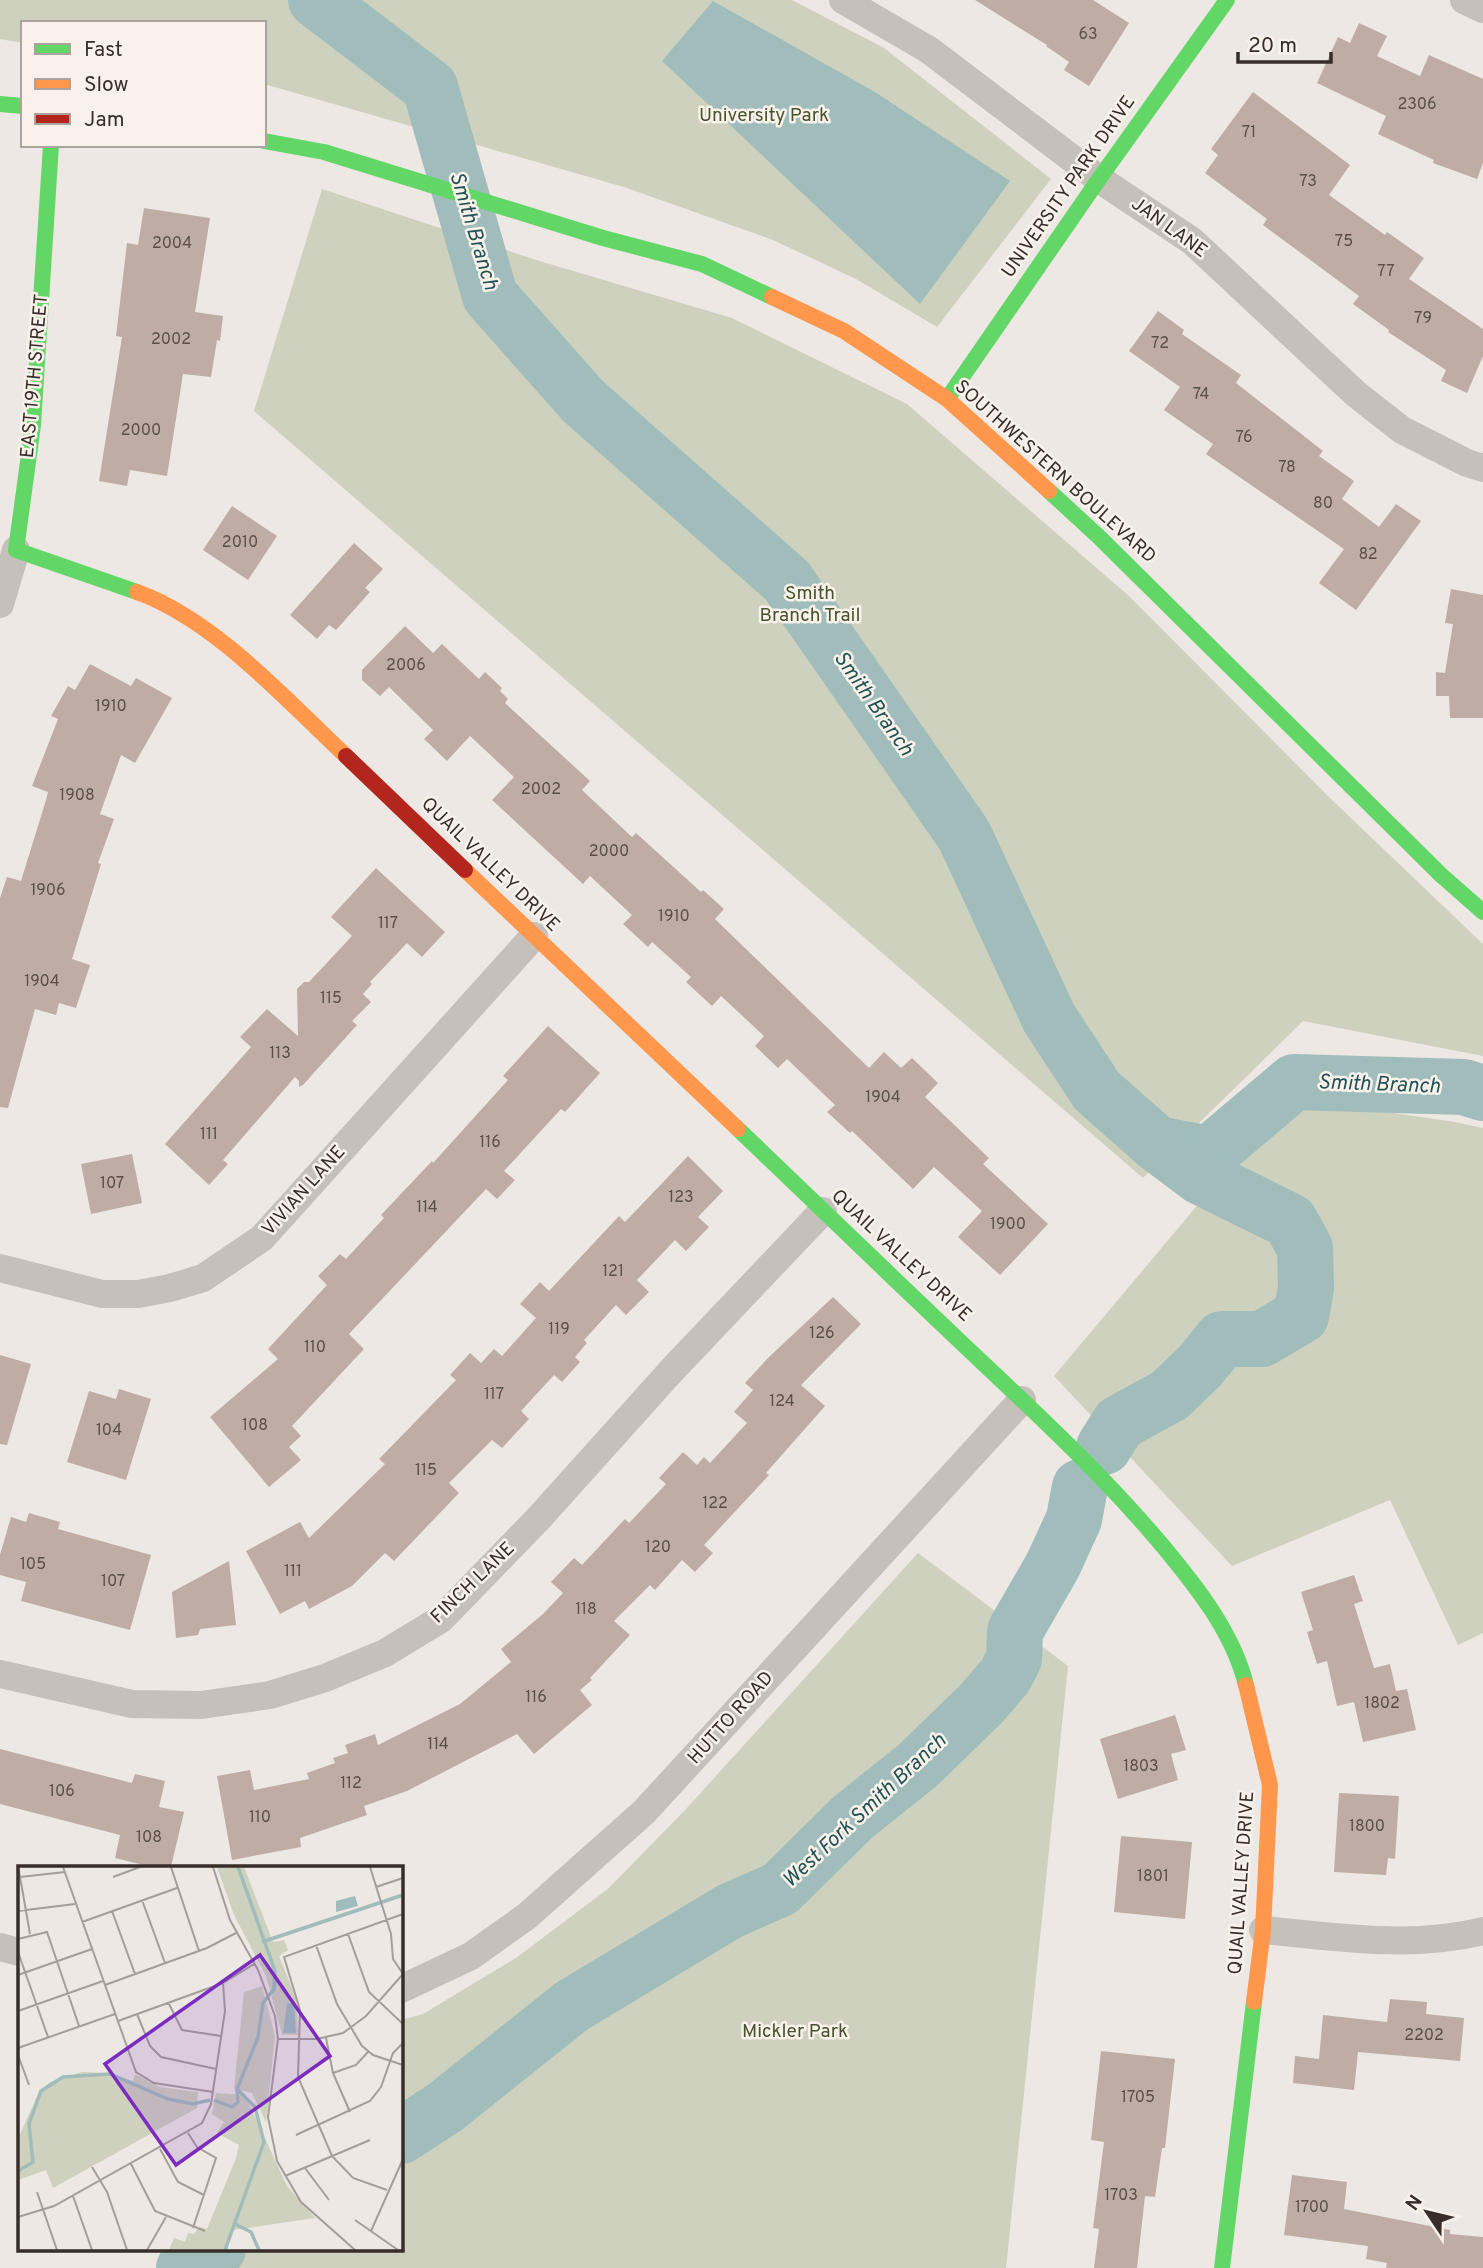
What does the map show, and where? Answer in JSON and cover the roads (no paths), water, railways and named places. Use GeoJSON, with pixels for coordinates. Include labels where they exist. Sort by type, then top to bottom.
{"type":"FeatureCollection","features":[{"type":"Feature","properties":{"kind":"street","name":"JAN LANE"},"geometry":{"type":"LineString","coordinates":[[844,0],[929,50],[1099,179],[1192,241],[1356,394],[1402,430],[1483,468]]}},
{"type":"Feature","properties":{"kind":"street","name":"UNIVERSITY PARK DRIVE"},"geometry":{"type":"LineString","coordinates":[[947,399],[1227,0]]}},
{"type":"Feature","properties":{"kind":"street"},"geometry":{"type":"LineString","coordinates":[[1464,0],[1483,9]]}},
{"type":"Feature","properties":{"kind":"street"},"geometry":{"type":"LineString","coordinates":[[0,104],[21,106]]}},
{"type":"Feature","properties":{"kind":"street","name":"SOUTHWESTERN BOULEVARD"},"geometry":{"type":"LineString","coordinates":[[266,141],[324,152],[603,238],[702,264],[844,331],[947,399],[1097,536],[1432,867],[1483,912]]}},
{"type":"Feature","properties":{"kind":"street","name":"EAST 19TH STREET"},"geometry":{"type":"LineString","coordinates":[[0,604],[16,551],[33,425],[51,147]]}},
{"type":"Feature","properties":{"kind":"street","name":"QUAIL VALLEY DRIVE"},"geometry":{"type":"LineString","coordinates":[[16,551],[146,596],[232,648],[822,1212],[1022,1399],[1127,1503],[1196,1586],[1222,1629],[1243,1672],[1270,1785],[1263,1930],[1222,2268]]}},
{"type":"Feature","properties":{"kind":"street","name":"VIVIAN LANE"},"geometry":{"type":"LineString","coordinates":[[0,1268],[102,1294],[138,1294],[204,1278],[262,1238],[534,936]]}},
{"type":"Feature","properties":{"kind":"street","name":"FINCH LANE"},"geometry":{"type":"LineString","coordinates":[[0,1674],[132,1704],[201,1705],[270,1695],[325,1678],[385,1653],[441,1619],[538,1519],[672,1370],[822,1212]]}},
{"type":"Feature","properties":{"kind":"street","name":"HUTTO ROAD"},"geometry":{"type":"LineString","coordinates":[[402,1989],[471,1956],[527,1916],[644,1812],[1022,1399]]}},
{"type":"Feature","properties":{"kind":"street"},"geometry":{"type":"LineString","coordinates":[[1263,1930],[1377,1941],[1449,1940],[1483,1931]]}},
{"type":"Feature","properties":{"kind":"street"},"geometry":{"type":"LineString","coordinates":[[0,1947],[18,1952]]}},
{"type":"Feature","properties":{"kind":"water"},"geometry":{"type":"Polygon","coordinates":[[[713,1],[875,92],[1010,181],[920,304],[662,61],[713,1]]]}},
{"type":"Feature","properties":{"kind":"waterway","name":"Smith Branch"},"geometry":{"type":"LineString","coordinates":[[316,0],[430,87],[490,296],[583,401],[787,581],[964,835],[1049,1018],[1097,1091],[1157,1144],[1209,1154],[1294,1082],[1464,1087],[1483,1093]]}},
{"type":"Feature","properties":{"kind":"waterway","name":"West Fork Smith Branch"},"geometry":{"type":"LineString","coordinates":[[1104,1447],[1119,1423],[1170,1395],[1200,1366],[1222,1339],[1262,1339],[1301,1316],[1306,1288],[1305,1248],[1290,1221],[1201,1177],[1161,1147]]}},
{"type":"Feature","properties":{"kind":"waterway","name":"West Fork Smith Branch"},"geometry":{"type":"LineString","coordinates":[[402,2135],[444,2108],[572,2006],[730,1911],[780,1889],[852,1818],[917,1766],[982,1703],[1005,1676],[1014,1659],[1015,1631],[1053,1565],[1074,1519],[1080,1487]]}},
{"type":"Feature","properties":{"kind":"waterway","name":"West Fork Smith Branch"},"geometry":{"type":"LineString","coordinates":[[184,2268],[216,2250]]}},
{"type":"Feature","properties":{"kind":"park label","name":"University Park"},"geometry":{"type":"Point","coordinates":[764,116]}},
{"type":"Feature","properties":{"kind":"park label","name":"Smith Branch Trail"},"geometry":{"type":"Point","coordinates":[810,605]}},
{"type":"Feature","properties":{"kind":"park label","name":"Mickler Park"},"geometry":{"type":"Point","coordinates":[795,2032]}}]}
